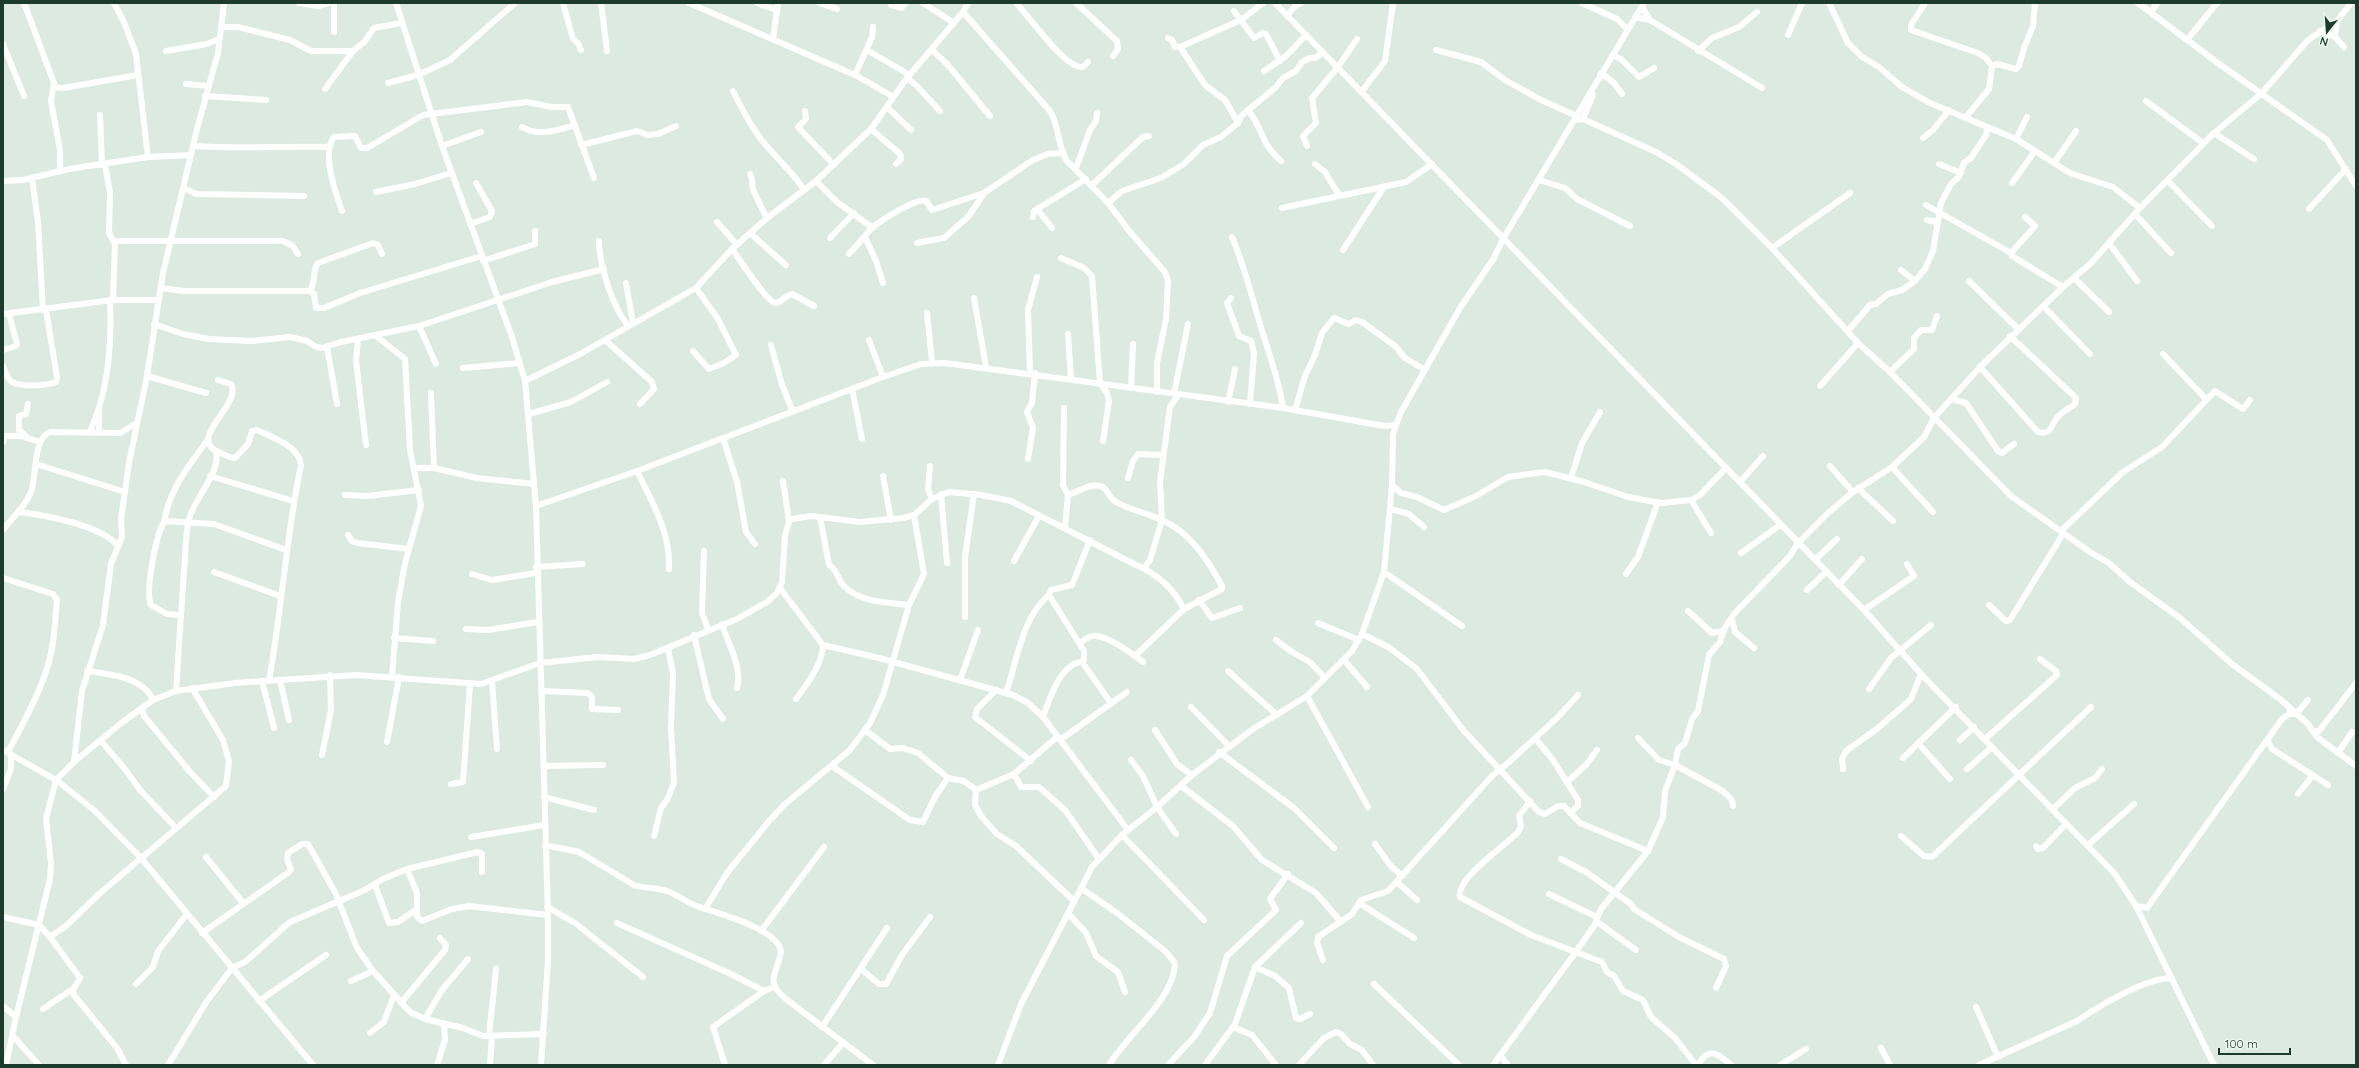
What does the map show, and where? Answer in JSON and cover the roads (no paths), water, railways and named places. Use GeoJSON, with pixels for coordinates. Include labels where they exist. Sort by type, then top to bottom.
{"type":"FeatureCollection","features":[{"type":"Feature","properties":{"kind":"street"},"geometry":{"type":"LineString","coordinates":[[24,3],[54,86],[50,101],[60,150],[60,171]]}},
{"type":"Feature","properties":{"kind":"street"},"geometry":{"type":"LineString","coordinates":[[114,3],[131,39],[136,54],[148,157]]}},
{"type":"Feature","properties":{"kind":"street"},"geometry":{"type":"LineString","coordinates":[[74,762],[80,699],[87,671],[103,625],[112,564],[122,533],[121,519],[125,492],[136,423],[147,376],[163,273],[205,96],[218,53],[224,3]]}},
{"type":"Feature","properties":{"kind":"street"},"geometry":{"type":"LineString","coordinates":[[299,3],[319,6],[329,3]]}},
{"type":"Feature","properties":{"kind":"street"},"geometry":{"type":"LineString","coordinates":[[334,3],[334,32]]}},
{"type":"Feature","properties":{"kind":"street"},"geometry":{"type":"LineString","coordinates":[[396,3],[401,23],[418,75],[433,114],[442,146],[483,259],[496,300],[520,363],[525,381],[536,506],[536,570],[548,915],[548,960],[541,1065]]}},
{"type":"Feature","properties":{"kind":"street"},"geometry":{"type":"LineString","coordinates":[[388,83],[418,75],[461,52],[515,3]]}},
{"type":"Feature","properties":{"kind":"street"},"geometry":{"type":"LineString","coordinates":[[563,3],[573,39],[578,43],[581,50]]}},
{"type":"Feature","properties":{"kind":"street"},"geometry":{"type":"LineString","coordinates":[[601,3],[607,51]]}},
{"type":"Feature","properties":{"kind":"street"},"geometry":{"type":"LineString","coordinates":[[689,3],[855,75],[892,96]]}},
{"type":"Feature","properties":{"kind":"street"},"geometry":{"type":"LineString","coordinates":[[758,3],[777,10]]}},
{"type":"Feature","properties":{"kind":"street"},"geometry":{"type":"LineString","coordinates":[[773,40],[778,3]]}},
{"type":"Feature","properties":{"kind":"street"},"geometry":{"type":"LineString","coordinates":[[819,3],[837,9]]}},
{"type":"Feature","properties":{"kind":"street"},"geometry":{"type":"LineString","coordinates":[[891,5],[901,8],[906,3]]}},
{"type":"Feature","properties":{"kind":"street"},"geometry":{"type":"LineString","coordinates":[[923,3],[954,23]]}},
{"type":"Feature","properties":{"kind":"street"},"geometry":{"type":"LineString","coordinates":[[525,381],[605,340],[630,324],[696,288],[734,247],[768,218],[816,182],[871,129],[887,107],[892,96],[932,50],[963,12],[968,3]]}},
{"type":"Feature","properties":{"kind":"street"},"geometry":{"type":"LineString","coordinates":[[1016,3],[1058,52],[1074,66],[1083,67],[1088,62]]}},
{"type":"Feature","properties":{"kind":"street"},"geometry":{"type":"LineString","coordinates":[[1076,3],[1117,41],[1118,49],[1113,56]]}},
{"type":"Feature","properties":{"kind":"street"},"geometry":{"type":"LineString","coordinates":[[1168,38],[1172,40],[1175,47],[1180,47],[1241,20],[1263,3]]}},
{"type":"Feature","properties":{"kind":"street"},"geometry":{"type":"LineString","coordinates":[[1275,3],[1864,610],[1901,649],[1921,674],[1956,707],[1992,747],[2115,874],[2136,906],[2214,1065]]}},
{"type":"Feature","properties":{"kind":"street"},"geometry":{"type":"LineString","coordinates":[[1287,16],[1295,6],[1301,3]]}},
{"type":"Feature","properties":{"kind":"street"},"geometry":{"type":"LineString","coordinates":[[1362,91],[1385,61],[1393,3]]}},
{"type":"Feature","properties":{"kind":"street"},"geometry":{"type":"LineString","coordinates":[[1582,3],[1617,19],[1628,30]]}},
{"type":"Feature","properties":{"kind":"street"},"geometry":{"type":"LineString","coordinates":[[1788,35],[1802,3]]}},
{"type":"Feature","properties":{"kind":"street"},"geometry":{"type":"LineString","coordinates":[[1829,3],[1844,37],[1862,57],[1879,67],[1902,87],[1930,103],[1966,116],[2016,139],[2077,176],[2112,187],[2140,208]]}},
{"type":"Feature","properties":{"kind":"street"},"geometry":{"type":"LineString","coordinates":[[1925,3],[1911,25],[1911,30],[1978,52],[1986,58],[1992,66],[1989,89],[1966,116]]}},
{"type":"Feature","properties":{"kind":"street"},"geometry":{"type":"LineString","coordinates":[[1992,66],[1997,64],[2016,69],[2020,66],[2024,48],[2033,26],[2035,3]]}},
{"type":"Feature","properties":{"kind":"street"},"geometry":{"type":"LineString","coordinates":[[2138,3],[2327,140],[2356,186]]}},
{"type":"Feature","properties":{"kind":"street"},"geometry":{"type":"LineString","coordinates":[[2151,12],[2157,3]]}},
{"type":"Feature","properties":{"kind":"street"},"geometry":{"type":"LineString","coordinates":[[2187,40],[2217,3]]}},
{"type":"Feature","properties":{"kind":"street"},"geometry":{"type":"LineString","coordinates":[[1495,1065],[1500,1055],[1575,953],[1614,893],[1645,852],[1663,817],[1665,791],[1675,765],[1678,750],[1685,743],[1692,719],[1698,711],[1709,655],[1720,642],[1724,631],[1732,619],[1790,556],[1798,542],[1856,490],[1892,467],[1924,438],[1934,418],[2010,336],[2074,278],[2109,243],[2140,208],[2168,181],[2203,143],[2262,94],[2291,58],[2320,31],[2337,21],[2351,3]]}},
{"type":"Feature","properties":{"kind":"street"},"geometry":{"type":"LineString","coordinates":[[998,1065],[1020,1004],[1092,866],[1122,834],[1157,807],[1219,752],[1307,696],[1345,661],[1359,640],[1384,572],[1392,485],[1393,435],[1396,425],[1460,308],[1494,258],[1503,239],[1578,118],[1601,72],[1643,5]]}},
{"type":"Feature","properties":{"kind":"street"},"geometry":{"type":"LineString","coordinates":[[1643,5],[1650,20]]}},
{"type":"Feature","properties":{"kind":"street"},"geometry":{"type":"LineString","coordinates":[[1234,11],[1254,38],[1266,34],[1280,61]]}},
{"type":"Feature","properties":{"kind":"street"},"geometry":{"type":"LineString","coordinates":[[963,12],[1050,111],[1057,125],[1062,153],[1067,161],[1092,185],[1130,232],[1164,269],[1167,277],[1166,319],[1157,363],[1157,392]]}},
{"type":"Feature","properties":{"kind":"street"},"geometry":{"type":"LineString","coordinates":[[1698,51],[1712,38],[1739,27],[1757,12]]}},
{"type":"Feature","properties":{"kind":"street"},"geometry":{"type":"LineString","coordinates":[[1617,19],[1650,20],[1698,51],[1762,88]]}},
{"type":"Feature","properties":{"kind":"street"},"geometry":{"type":"LineString","coordinates":[[2335,37],[2337,21]]}},
{"type":"Feature","properties":{"kind":"street"},"geometry":{"type":"LineString","coordinates":[[324,89],[353,51],[364,42],[374,28],[401,23]]}},
{"type":"Feature","properties":{"kind":"street"},"geometry":{"type":"LineString","coordinates":[[221,27],[238,28],[290,40],[311,51],[353,51]]}},
{"type":"Feature","properties":{"kind":"street"},"geometry":{"type":"LineString","coordinates":[[855,75],[872,37],[873,27]]}},
{"type":"Feature","properties":{"kind":"street"},"geometry":{"type":"LineString","coordinates":[[2320,31],[2335,37],[2344,47]]}},
{"type":"Feature","properties":{"kind":"street"},"geometry":{"type":"LineString","coordinates":[[1264,71],[1280,61],[1306,35]]}},
{"type":"Feature","properties":{"kind":"street"},"geometry":{"type":"LineString","coordinates":[[166,51],[207,44],[219,39]]}},
{"type":"Feature","properties":{"kind":"street"},"geometry":{"type":"LineString","coordinates":[[1306,146],[1303,136],[1316,123],[1311,99],[1338,68],[1357,39]]}},
{"type":"Feature","properties":{"kind":"street"},"geometry":{"type":"LineString","coordinates":[[3,44],[24,96]]}},
{"type":"Feature","properties":{"kind":"street"},"geometry":{"type":"LineString","coordinates":[[207,44],[213,46],[218,53]]}},
{"type":"Feature","properties":{"kind":"street"},"geometry":{"type":"LineString","coordinates":[[1180,47],[1205,85],[1225,100],[1239,119]]}},
{"type":"Feature","properties":{"kind":"street"},"geometry":{"type":"LineString","coordinates":[[867,50],[908,76],[940,111]]}},
{"type":"Feature","properties":{"kind":"street"},"geometry":{"type":"LineString","coordinates":[[932,50],[947,64],[990,116]]}},
{"type":"Feature","properties":{"kind":"street"},"geometry":{"type":"LineString","coordinates":[[1436,50],[1481,62],[1505,80],[1541,100],[1656,152],[1676,164],[1722,198],[1772,248],[1858,343],[1890,372],[2011,496],[2097,557],[2109,563],[2130,582],[2180,618],[2232,664],[2290,711],[2296,714],[2313,731],[2316,737],[2356,766]]}},
{"type":"Feature","properties":{"kind":"street"},"geometry":{"type":"LineString","coordinates":[[1108,203],[1122,191],[1161,178],[1184,164],[1204,145],[1221,137],[1248,110],[1275,88],[1283,78],[1296,71],[1305,60],[1315,58],[1323,52]]}},
{"type":"Feature","properties":{"kind":"street"},"geometry":{"type":"LineString","coordinates":[[1612,55],[1621,59],[1639,77],[1654,68]]}},
{"type":"Feature","properties":{"kind":"street"},"geometry":{"type":"LineString","coordinates":[[1601,72],[1614,83],[1622,94]]}},
{"type":"Feature","properties":{"kind":"street"},"geometry":{"type":"LineString","coordinates":[[54,86],[63,88],[138,75]]}},
{"type":"Feature","properties":{"kind":"street"},"geometry":{"type":"LineString","coordinates":[[186,84],[208,86]]}},
{"type":"Feature","properties":{"kind":"street"},"geometry":{"type":"LineString","coordinates":[[733,92],[746,117],[763,142],[789,169],[804,190]]}},
{"type":"Feature","properties":{"kind":"street"},"geometry":{"type":"LineString","coordinates":[[205,96],[266,100]]}},
{"type":"Feature","properties":{"kind":"street"},"geometry":{"type":"LineString","coordinates":[[2146,101],[2203,143]]}},
{"type":"Feature","properties":{"kind":"street"},"geometry":{"type":"LineString","coordinates":[[342,211],[333,183],[330,147],[334,137],[352,136],[358,139],[362,148],[367,148],[423,115],[531,102],[551,107],[568,107],[594,178]]}},
{"type":"Feature","properties":{"kind":"street"},"geometry":{"type":"LineString","coordinates":[[887,107],[911,130]]}},
{"type":"Feature","properties":{"kind":"street"},"geometry":{"type":"LineString","coordinates":[[1248,110],[1256,121],[1268,148],[1281,161]]}},
{"type":"Feature","properties":{"kind":"street"},"geometry":{"type":"LineString","coordinates":[[1923,138],[1934,130],[1949,110]]}},
{"type":"Feature","properties":{"kind":"street"},"geometry":{"type":"LineString","coordinates":[[805,111],[806,119],[798,127],[834,165]]}},
{"type":"Feature","properties":{"kind":"street"},"geometry":{"type":"LineString","coordinates":[[1076,168],[1090,130],[1096,121],[1097,113]]}},
{"type":"Feature","properties":{"kind":"street"},"geometry":{"type":"LineString","coordinates":[[90,431],[103,400],[108,365],[116,254],[114,241],[109,233],[110,193],[103,165],[100,115]]}},
{"type":"Feature","properties":{"kind":"street"},"geometry":{"type":"LineString","coordinates":[[2016,139],[2027,117]]}},
{"type":"Feature","properties":{"kind":"street"},"geometry":{"type":"LineString","coordinates":[[522,127],[531,131],[548,132],[575,125]]}},
{"type":"Feature","properties":{"kind":"street"},"geometry":{"type":"LineString","coordinates":[[581,145],[637,131],[648,135],[658,134],[676,126]]}},
{"type":"Feature","properties":{"kind":"street"},"geometry":{"type":"LineString","coordinates":[[1848,331],[1870,305],[1876,304],[1888,294],[1902,290],[1915,281],[1925,269],[1933,252],[1941,203],[1947,189],[1961,173],[1964,164],[1971,158],[1986,135],[1988,126]]}},
{"type":"Feature","properties":{"kind":"street"},"geometry":{"type":"LineString","coordinates":[[871,129],[900,154],[901,159],[896,164]]}},
{"type":"Feature","properties":{"kind":"street"},"geometry":{"type":"LineString","coordinates":[[442,146],[481,132]]}},
{"type":"Feature","properties":{"kind":"street"},"geometry":{"type":"LineString","coordinates":[[2054,163],[2076,132]]}},
{"type":"Feature","properties":{"kind":"street"},"geometry":{"type":"LineString","coordinates":[[2214,133],[2254,159]]}},
{"type":"Feature","properties":{"kind":"street"},"geometry":{"type":"LineString","coordinates":[[1092,185],[1143,137],[1149,136]]}},
{"type":"Feature","properties":{"kind":"street"},"geometry":{"type":"LineString","coordinates":[[193,146],[224,149],[288,146],[330,147]]}},
{"type":"Feature","properties":{"kind":"street"},"geometry":{"type":"LineString","coordinates":[[2012,184],[2035,151]]}},
{"type":"Feature","properties":{"kind":"street"},"geometry":{"type":"LineString","coordinates":[[849,254],[873,228],[895,213],[921,200],[926,201],[932,210],[984,193],[1033,160],[1048,154],[1062,153]]}},
{"type":"Feature","properties":{"kind":"street"},"geometry":{"type":"LineString","coordinates":[[3,181],[32,178],[60,171],[148,157],[191,155]]}},
{"type":"Feature","properties":{"kind":"street"},"geometry":{"type":"LineString","coordinates":[[1315,164],[1325,172],[1339,195]]}},
{"type":"Feature","properties":{"kind":"street"},"geometry":{"type":"LineString","coordinates":[[1282,208],[1406,182],[1432,164]]}},
{"type":"Feature","properties":{"kind":"street"},"geometry":{"type":"LineString","coordinates":[[1939,164],[1961,173]]}},
{"type":"Feature","properties":{"kind":"street"},"geometry":{"type":"LineString","coordinates":[[2309,209],[2346,169]]}},
{"type":"Feature","properties":{"kind":"street"},"geometry":{"type":"LineString","coordinates":[[376,192],[415,184],[451,172]]}},
{"type":"Feature","properties":{"kind":"street"},"geometry":{"type":"LineString","coordinates":[[750,174],[754,180],[754,191],[757,200],[768,218]]}},
{"type":"Feature","properties":{"kind":"street"},"geometry":{"type":"LineString","coordinates":[[3,366],[8,378],[15,383],[50,384],[56,382],[57,377],[44,310],[39,274],[39,233],[32,178]]}},
{"type":"Feature","properties":{"kind":"street"},"geometry":{"type":"LineString","coordinates":[[1033,217],[1034,211],[1086,179]]}},
{"type":"Feature","properties":{"kind":"street"},"geometry":{"type":"LineString","coordinates":[[1539,180],[1565,188],[1576,199],[1630,226]]}},
{"type":"Feature","properties":{"kind":"street"},"geometry":{"type":"LineString","coordinates":[[2168,181],[2212,226]]}},
{"type":"Feature","properties":{"kind":"street"},"geometry":{"type":"LineString","coordinates":[[816,182],[837,202],[873,228]]}},
{"type":"Feature","properties":{"kind":"street"},"geometry":{"type":"LineString","coordinates":[[470,224],[490,217],[492,211],[476,183]]}},
{"type":"Feature","properties":{"kind":"street"},"geometry":{"type":"LineString","coordinates":[[1343,250],[1384,187]]}},
{"type":"Feature","properties":{"kind":"street"},"geometry":{"type":"LineString","coordinates":[[183,188],[197,194]]}},
{"type":"Feature","properties":{"kind":"street"},"geometry":{"type":"LineString","coordinates":[[917,243],[944,238],[969,216],[984,193]]}},
{"type":"Feature","properties":{"kind":"street"},"geometry":{"type":"LineString","coordinates":[[1772,248],[1850,193]]}},
{"type":"Feature","properties":{"kind":"street"},"geometry":{"type":"LineString","coordinates":[[181,200],[197,194],[304,196]]}},
{"type":"Feature","properties":{"kind":"street"},"geometry":{"type":"LineString","coordinates":[[1926,205],[2011,252],[2012,256],[2063,287]]}},
{"type":"Feature","properties":{"kind":"street"},"geometry":{"type":"LineString","coordinates":[[1037,209],[1052,228]]}},
{"type":"Feature","properties":{"kind":"street"},"geometry":{"type":"LineString","coordinates":[[830,238],[854,213]]}},
{"type":"Feature","properties":{"kind":"street"},"geometry":{"type":"LineString","coordinates":[[2135,214],[2171,253]]}},
{"type":"Feature","properties":{"kind":"street"},"geometry":{"type":"LineString","coordinates":[[2011,252],[2035,226],[2025,216]]}},
{"type":"Feature","properties":{"kind":"street"},"geometry":{"type":"LineString","coordinates":[[1927,220],[1937,222]]}},
{"type":"Feature","properties":{"kind":"street"},"geometry":{"type":"LineString","coordinates":[[717,222],[766,296],[777,303],[792,294],[814,306]]}},
{"type":"Feature","properties":{"kind":"street"},"geometry":{"type":"LineString","coordinates":[[161,288],[184,291],[310,291],[314,294],[316,308],[324,308],[360,293],[535,244],[535,231]]}},
{"type":"Feature","properties":{"kind":"street"},"geometry":{"type":"LineString","coordinates":[[750,233],[786,265]]}},
{"type":"Feature","properties":{"kind":"street"},"geometry":{"type":"LineString","coordinates":[[865,237],[883,283]]}},
{"type":"Feature","properties":{"kind":"street"},"geometry":{"type":"LineString","coordinates":[[1232,237],[1244,263],[1264,337],[1279,380],[1283,408]]}},
{"type":"Feature","properties":{"kind":"street"},"geometry":{"type":"LineString","coordinates":[[114,241],[283,241],[293,246],[298,254]]}},
{"type":"Feature","properties":{"kind":"street"},"geometry":{"type":"LineString","coordinates":[[599,241],[599,253],[621,317],[618,331]]}},
{"type":"Feature","properties":{"kind":"street"},"geometry":{"type":"LineString","coordinates":[[2109,243],[2137,281]]}},
{"type":"Feature","properties":{"kind":"street"},"geometry":{"type":"LineString","coordinates":[[310,291],[315,283],[315,266],[318,263],[373,244],[378,244],[382,254]]}},
{"type":"Feature","properties":{"kind":"street"},"geometry":{"type":"LineString","coordinates":[[1061,258],[1091,273],[1098,343],[1100,383],[1107,393],[1109,401],[1103,440]]}},
{"type":"Feature","properties":{"kind":"street"},"geometry":{"type":"LineString","coordinates":[[154,324],[183,334],[209,339],[252,341],[290,338],[307,341],[319,348],[419,326],[552,282],[604,269]]}},
{"type":"Feature","properties":{"kind":"street"},"geometry":{"type":"LineString","coordinates":[[1901,270],[1915,281]]}},
{"type":"Feature","properties":{"kind":"street"},"geometry":{"type":"LineString","coordinates":[[1028,459],[1033,428],[1027,412],[1032,403],[1033,373],[1028,310],[1037,277]]}},
{"type":"Feature","properties":{"kind":"street"},"geometry":{"type":"LineString","coordinates":[[2074,278],[2109,312]]}},
{"type":"Feature","properties":{"kind":"street"},"geometry":{"type":"LineString","coordinates":[[1969,281],[2018,329]]}},
{"type":"Feature","properties":{"kind":"street"},"geometry":{"type":"LineString","coordinates":[[626,283],[630,324]]}},
{"type":"Feature","properties":{"kind":"street"},"geometry":{"type":"LineString","coordinates":[[693,351],[709,369],[734,358],[736,353],[718,319],[696,288]]}},
{"type":"Feature","properties":{"kind":"street"},"geometry":{"type":"LineString","coordinates":[[974,298],[986,367]]}},
{"type":"Feature","properties":{"kind":"street"},"geometry":{"type":"LineString","coordinates":[[1231,298],[1226,303],[1239,336],[1251,341],[1254,353],[1250,404]]}},
{"type":"Feature","properties":{"kind":"street"},"geometry":{"type":"LineString","coordinates":[[3,350],[16,346],[17,344],[6,314],[112,300],[158,300]]}},
{"type":"Feature","properties":{"kind":"street"},"geometry":{"type":"LineString","coordinates":[[2044,306],[2090,354]]}},
{"type":"Feature","properties":{"kind":"street"},"geometry":{"type":"LineString","coordinates":[[927,312],[932,362]]}},
{"type":"Feature","properties":{"kind":"street"},"geometry":{"type":"LineString","coordinates":[[1890,372],[1914,349],[1914,338],[1920,330],[1932,330],[1938,316]]}},
{"type":"Feature","properties":{"kind":"street"},"geometry":{"type":"LineString","coordinates":[[621,317],[630,324]]}},
{"type":"Feature","properties":{"kind":"street"},"geometry":{"type":"LineString","coordinates":[[1295,410],[1305,376],[1315,355],[1322,333],[1334,318],[1349,324],[1356,320],[1362,322],[1395,346],[1405,358],[1425,370]]}},
{"type":"Feature","properties":{"kind":"street"},"geometry":{"type":"LineString","coordinates":[[1144,567],[1150,560],[1162,520],[1159,489],[1163,455],[1170,407],[1176,394],[1188,324]]}},
{"type":"Feature","properties":{"kind":"street"},"geometry":{"type":"LineString","coordinates":[[419,326],[436,364]]}},
{"type":"Feature","properties":{"kind":"street"},"geometry":{"type":"LineString","coordinates":[[1068,334],[1071,379]]}},
{"type":"Feature","properties":{"kind":"street"},"geometry":{"type":"LineString","coordinates":[[376,336],[405,359],[410,450],[419,490],[420,506],[409,549],[394,638],[395,677],[387,742]]}},
{"type":"Feature","properties":{"kind":"street"},"geometry":{"type":"LineString","coordinates":[[1980,367],[2038,432],[2047,432],[2053,428],[2057,417],[2075,404],[2076,398],[2010,336]]}},
{"type":"Feature","properties":{"kind":"street"},"geometry":{"type":"LineString","coordinates":[[358,339],[356,361],[366,445]]}},
{"type":"Feature","properties":{"kind":"street"},"geometry":{"type":"LineString","coordinates":[[605,340],[652,382],[654,389],[640,404]]}},
{"type":"Feature","properties":{"kind":"street"},"geometry":{"type":"LineString","coordinates":[[869,340],[883,377]]}},
{"type":"Feature","properties":{"kind":"street"},"geometry":{"type":"LineString","coordinates":[[1820,386],[1858,343]]}},
{"type":"Feature","properties":{"kind":"street"},"geometry":{"type":"LineString","coordinates":[[1132,388],[1133,344]]}},
{"type":"Feature","properties":{"kind":"street"},"geometry":{"type":"LineString","coordinates":[[771,345],[782,386],[793,412]]}},
{"type":"Feature","properties":{"kind":"street"},"geometry":{"type":"LineString","coordinates":[[327,346],[337,404]]}},
{"type":"Feature","properties":{"kind":"street"},"geometry":{"type":"LineString","coordinates":[[2163,354],[2206,399]]}},
{"type":"Feature","properties":{"kind":"street"},"geometry":{"type":"LineString","coordinates":[[536,506],[637,471],[883,377],[932,362],[1033,373],[1228,402],[1283,408],[1385,426],[1396,425]]}},
{"type":"Feature","properties":{"kind":"street"},"geometry":{"type":"LineString","coordinates":[[463,368],[520,363]]}},
{"type":"Feature","properties":{"kind":"street"},"geometry":{"type":"LineString","coordinates":[[1228,402],[1235,369]]}},
{"type":"Feature","properties":{"kind":"street"},"geometry":{"type":"LineString","coordinates":[[147,376],[206,393]]}},
{"type":"Feature","properties":{"kind":"street"},"geometry":{"type":"LineString","coordinates":[[179,616],[167,614],[155,608],[149,600],[149,577],[170,497],[188,467],[207,441],[233,390],[232,384],[218,380]]}},
{"type":"Feature","properties":{"kind":"street"},"geometry":{"type":"LineString","coordinates":[[529,414],[571,402],[607,382]]}},
{"type":"Feature","properties":{"kind":"street"},"geometry":{"type":"LineString","coordinates":[[852,389],[862,439]]}},
{"type":"Feature","properties":{"kind":"street"},"geometry":{"type":"LineString","coordinates":[[1989,605],[2006,621],[2010,620],[2062,532],[2123,472],[2162,447],[2215,391],[2218,391],[2242,409],[2250,400]]}},
{"type":"Feature","properties":{"kind":"street"},"geometry":{"type":"LineString","coordinates":[[431,393],[434,468]]}},
{"type":"Feature","properties":{"kind":"street"},"geometry":{"type":"LineString","coordinates":[[1165,393],[1170,407]]}},
{"type":"Feature","properties":{"kind":"street"},"geometry":{"type":"LineString","coordinates":[[1951,399],[1966,403],[1998,451],[2002,453],[2014,444]]}},
{"type":"Feature","properties":{"kind":"street"},"geometry":{"type":"LineString","coordinates":[[27,437],[19,430],[18,422],[20,416],[26,414],[28,404]]}},
{"type":"Feature","properties":{"kind":"street"},"geometry":{"type":"LineString","coordinates":[[1064,408],[1063,485],[1068,495],[1065,528]]}},
{"type":"Feature","properties":{"kind":"street"},"geometry":{"type":"LineString","coordinates":[[99,411],[99,432]]}},
{"type":"Feature","properties":{"kind":"street"},"geometry":{"type":"LineString","coordinates":[[1571,478],[1582,443],[1600,412]]}},
{"type":"Feature","properties":{"kind":"street"},"geometry":{"type":"LineString","coordinates":[[3,530],[18,512],[31,491],[40,442],[44,434],[50,432],[90,431],[120,433],[136,423]]}},
{"type":"Feature","properties":{"kind":"street"},"geometry":{"type":"LineString","coordinates":[[1385,426],[1393,435]]}},
{"type":"Feature","properties":{"kind":"street"},"geometry":{"type":"LineString","coordinates":[[207,441],[208,446],[216,452],[235,458],[248,444],[252,431],[257,430],[298,453],[301,465],[293,501],[280,596],[275,648],[269,681]]}},
{"type":"Feature","properties":{"kind":"street"},"geometry":{"type":"LineString","coordinates":[[3,442],[7,435],[27,437],[40,442]]}},
{"type":"Feature","properties":{"kind":"street"},"geometry":{"type":"LineString","coordinates":[[724,438],[737,482],[746,532],[755,544]]}},
{"type":"Feature","properties":{"kind":"street"},"geometry":{"type":"LineString","coordinates":[[176,691],[179,616],[189,522],[191,512],[210,476],[216,452]]}},
{"type":"Feature","properties":{"kind":"street"},"geometry":{"type":"LineString","coordinates":[[1128,478],[1133,461],[1138,454],[1163,455]]}},
{"type":"Feature","properties":{"kind":"street"},"geometry":{"type":"LineString","coordinates":[[1740,482],[1763,456]]}},
{"type":"Feature","properties":{"kind":"street"},"geometry":{"type":"LineString","coordinates":[[36,464],[125,492]]}},
{"type":"Feature","properties":{"kind":"street"},"geometry":{"type":"LineString","coordinates":[[930,466],[928,489],[932,499]]}},
{"type":"Feature","properties":{"kind":"street"},"geometry":{"type":"LineString","coordinates":[[1830,466],[1893,522]]}},
{"type":"Feature","properties":{"kind":"street"},"geometry":{"type":"LineString","coordinates":[[1892,467],[1933,512]]}},
{"type":"Feature","properties":{"kind":"street"},"geometry":{"type":"LineString","coordinates":[[415,468],[434,468],[477,478],[534,484]]}},
{"type":"Feature","properties":{"kind":"street"},"geometry":{"type":"LineString","coordinates":[[1392,485],[1401,493],[1426,500],[1435,507],[1444,510],[1514,476],[1545,472],[1571,478],[1628,497],[1658,502],[1691,500],[1700,495],[1726,468]]}},
{"type":"Feature","properties":{"kind":"street"},"geometry":{"type":"LineString","coordinates":[[637,471],[663,528],[668,551],[669,568]]}},
{"type":"Feature","properties":{"kind":"street"},"geometry":{"type":"LineString","coordinates":[[210,476],[293,501]]}},
{"type":"Feature","properties":{"kind":"street"},"geometry":{"type":"LineString","coordinates":[[883,476],[891,520]]}},
{"type":"Feature","properties":{"kind":"street"},"geometry":{"type":"LineString","coordinates":[[6,1065],[14,1036],[16,1017],[50,879],[51,862],[46,819],[56,780],[74,762],[135,713],[153,700],[176,691],[192,688],[330,675],[395,677],[470,684],[492,682],[540,663],[598,657],[634,659],[668,649],[694,635],[737,619],[767,602],[780,588],[784,566],[785,536],[789,521],[783,481]]}},
{"type":"Feature","properties":{"kind":"street"},"geometry":{"type":"LineString","coordinates":[[1068,495],[1085,488],[1101,486],[1106,488],[1114,502],[1162,520],[1176,528],[1190,540],[1210,564],[1222,586],[1222,589],[1184,609],[1134,656]]}},
{"type":"Feature","properties":{"kind":"street"},"geometry":{"type":"LineString","coordinates":[[345,495],[367,496],[419,490]]}},
{"type":"Feature","properties":{"kind":"street"},"geometry":{"type":"LineString","coordinates":[[789,521],[811,516],[850,522],[891,520],[914,515],[932,499],[949,492],[974,494],[1011,501],[1090,540],[1136,565],[1144,567],[1177,594],[1184,609]]}},
{"type":"Feature","properties":{"kind":"street"},"geometry":{"type":"LineString","coordinates":[[1391,496],[1401,493]]}},
{"type":"Feature","properties":{"kind":"street"},"geometry":{"type":"LineString","coordinates":[[941,494],[947,563]]}},
{"type":"Feature","properties":{"kind":"street"},"geometry":{"type":"LineString","coordinates":[[965,617],[965,557],[974,494]]}},
{"type":"Feature","properties":{"kind":"street"},"geometry":{"type":"LineString","coordinates":[[1691,500],[1711,533]]}},
{"type":"Feature","properties":{"kind":"street"},"geometry":{"type":"LineString","coordinates":[[1626,574],[1638,557],[1658,502]]}},
{"type":"Feature","properties":{"kind":"street"},"geometry":{"type":"LineString","coordinates":[[1390,509],[1409,514],[1424,527]]}},
{"type":"Feature","properties":{"kind":"street"},"geometry":{"type":"LineString","coordinates":[[18,512],[77,525],[109,537],[118,546]]}},
{"type":"Feature","properties":{"kind":"street"},"geometry":{"type":"LineString","coordinates":[[705,909],[727,873],[769,821],[784,805],[850,750],[865,730],[880,701],[909,605],[924,574],[914,515]]}},
{"type":"Feature","properties":{"kind":"street"},"geometry":{"type":"LineString","coordinates":[[1014,561],[1039,516]]}},
{"type":"Feature","properties":{"kind":"street"},"geometry":{"type":"LineString","coordinates":[[820,517],[829,565],[836,569],[841,583],[849,591],[863,599],[909,605]]}},
{"type":"Feature","properties":{"kind":"street"},"geometry":{"type":"LineString","coordinates":[[164,522],[170,520],[214,524],[286,550]]}},
{"type":"Feature","properties":{"kind":"street"},"geometry":{"type":"LineString","coordinates":[[1741,553],[1780,525]]}},
{"type":"Feature","properties":{"kind":"street"},"geometry":{"type":"LineString","coordinates":[[348,535],[352,541],[358,543],[409,549]]}},
{"type":"Feature","properties":{"kind":"street"},"geometry":{"type":"LineString","coordinates":[[1815,560],[1837,539]]}},
{"type":"Feature","properties":{"kind":"street"},"geometry":{"type":"LineString","coordinates":[[1006,693],[1030,618],[1040,602],[1049,595],[1051,590],[1072,585],[1090,540]]}},
{"type":"Feature","properties":{"kind":"street"},"geometry":{"type":"LineString","coordinates":[[704,551],[702,613],[708,629]]}},
{"type":"Feature","properties":{"kind":"street"},"geometry":{"type":"LineString","coordinates":[[1839,585],[1862,559]]}},
{"type":"Feature","properties":{"kind":"street"},"geometry":{"type":"LineString","coordinates":[[472,574],[492,580],[536,570],[583,564]]}},
{"type":"Feature","properties":{"kind":"street"},"geometry":{"type":"LineString","coordinates":[[1864,610],[1914,576],[1907,564]]}},
{"type":"Feature","properties":{"kind":"street"},"geometry":{"type":"LineString","coordinates":[[214,572],[280,596]]}},
{"type":"Feature","properties":{"kind":"street"},"geometry":{"type":"LineString","coordinates":[[1384,572],[1462,626]]}},
{"type":"Feature","properties":{"kind":"street"},"geometry":{"type":"LineString","coordinates":[[1807,590],[1826,572]]}},
{"type":"Feature","properties":{"kind":"street"},"geometry":{"type":"LineString","coordinates":[[3,578],[53,594],[57,600],[53,640],[47,666],[35,697],[7,752],[12,769],[3,789]]}},
{"type":"Feature","properties":{"kind":"street"},"geometry":{"type":"LineString","coordinates":[[780,588],[823,645],[823,654],[805,687],[796,698]]}},
{"type":"Feature","properties":{"kind":"street"},"geometry":{"type":"LineString","coordinates":[[1049,595],[1080,643],[1085,654],[1082,662]]}},
{"type":"Feature","properties":{"kind":"street"},"geometry":{"type":"LineString","coordinates":[[1199,600],[1210,617],[1214,618],[1240,608]]}},
{"type":"Feature","properties":{"kind":"street"},"geometry":{"type":"LineString","coordinates":[[1688,612],[1712,633],[1724,631]]}},
{"type":"Feature","properties":{"kind":"street"},"geometry":{"type":"LineString","coordinates":[[1732,619],[1735,632],[1754,648]]}},
{"type":"Feature","properties":{"kind":"street"},"geometry":{"type":"LineString","coordinates":[[466,629],[488,630],[538,622]]}},
{"type":"Feature","properties":{"kind":"street"},"geometry":{"type":"LineString","coordinates":[[1318,623],[1359,640]]}},
{"type":"Feature","properties":{"kind":"street"},"geometry":{"type":"LineString","coordinates":[[722,624],[739,673],[738,688]]}},
{"type":"Feature","properties":{"kind":"street"},"geometry":{"type":"LineString","coordinates":[[1869,689],[1891,658],[1930,625]]}},
{"type":"Feature","properties":{"kind":"street"},"geometry":{"type":"LineString","coordinates":[[960,680],[978,630]]}},
{"type":"Feature","properties":{"kind":"street"},"geometry":{"type":"LineString","coordinates":[[1362,634],[1390,648],[1417,669],[1460,725],[1499,769],[1543,814],[1562,806],[1580,823],[1645,852]]}},
{"type":"Feature","properties":{"kind":"street"},"geometry":{"type":"LineString","coordinates":[[694,635],[709,699],[723,719]]}},
{"type":"Feature","properties":{"kind":"street"},"geometry":{"type":"LineString","coordinates":[[1080,643],[1091,636],[1099,637],[1143,662]]}},
{"type":"Feature","properties":{"kind":"street"},"geometry":{"type":"LineString","coordinates":[[394,638],[433,641]]}},
{"type":"Feature","properties":{"kind":"street"},"geometry":{"type":"LineString","coordinates":[[1276,640],[1292,652],[1305,658],[1325,678]]}},
{"type":"Feature","properties":{"kind":"street"},"geometry":{"type":"LineString","coordinates":[[823,645],[892,661],[996,690],[1028,703],[1042,717],[1128,830]]}},
{"type":"Feature","properties":{"kind":"street"},"geometry":{"type":"LineString","coordinates":[[654,836],[661,808],[667,800],[674,783],[671,728],[673,673],[668,649]]}},
{"type":"Feature","properties":{"kind":"street"},"geometry":{"type":"LineString","coordinates":[[1985,739],[2057,675],[2056,671],[2040,660]]}},
{"type":"Feature","properties":{"kind":"street"},"geometry":{"type":"LineString","coordinates":[[1345,661],[1367,687]]}},
{"type":"Feature","properties":{"kind":"street"},"geometry":{"type":"LineString","coordinates":[[1082,662],[1111,703]]}},
{"type":"Feature","properties":{"kind":"street"},"geometry":{"type":"LineString","coordinates":[[1042,717],[1059,678],[1075,663],[1082,662]]}},
{"type":"Feature","properties":{"kind":"street"},"geometry":{"type":"LineString","coordinates":[[87,671],[120,677],[132,681],[147,689],[153,700]]}},
{"type":"Feature","properties":{"kind":"street"},"geometry":{"type":"LineString","coordinates":[[1228,671],[1277,715]]}},
{"type":"Feature","properties":{"kind":"street"},"geometry":{"type":"LineString","coordinates":[[1843,770],[1842,759],[1846,751],[1878,728],[1910,699],[1921,674]]}},
{"type":"Feature","properties":{"kind":"street"},"geometry":{"type":"LineString","coordinates":[[322,755],[331,710],[330,675]]}},
{"type":"Feature","properties":{"kind":"street"},"geometry":{"type":"LineString","coordinates":[[280,680],[289,720]]}},
{"type":"Feature","properties":{"kind":"street"},"geometry":{"type":"LineString","coordinates":[[262,681],[274,728]]}},
{"type":"Feature","properties":{"kind":"street"},"geometry":{"type":"LineString","coordinates":[[492,682],[497,749]]}},
{"type":"Feature","properties":{"kind":"street"},"geometry":{"type":"LineString","coordinates":[[451,784],[463,782],[470,684]]}},
{"type":"Feature","properties":{"kind":"street"},"geometry":{"type":"LineString","coordinates":[[2313,731],[2319,731],[2356,684]]}},
{"type":"Feature","properties":{"kind":"street"},"geometry":{"type":"LineString","coordinates":[[50,937],[66,926],[141,858],[226,786],[229,761],[226,747],[218,729],[192,688]]}},
{"type":"Feature","properties":{"kind":"street"},"geometry":{"type":"LineString","coordinates":[[996,690],[977,709],[975,717],[1031,761]]}},
{"type":"Feature","properties":{"kind":"street"},"geometry":{"type":"LineString","coordinates":[[541,691],[588,693],[592,697],[592,709],[618,710]]}},
{"type":"Feature","properties":{"kind":"street"},"geometry":{"type":"LineString","coordinates":[[976,790],[1014,774],[1059,739],[1127,692]]}},
{"type":"Feature","properties":{"kind":"street"},"geometry":{"type":"LineString","coordinates":[[1323,960],[1317,943],[1318,937],[1356,910],[1363,899],[1383,895],[1397,882],[1499,769],[1508,763],[1535,738],[1578,695]]}},
{"type":"Feature","properties":{"kind":"street"},"geometry":{"type":"LineString","coordinates":[[1307,696],[1368,807]]}},
{"type":"Feature","properties":{"kind":"street"},"geometry":{"type":"LineString","coordinates":[[2296,714],[2308,700]]}},
{"type":"Feature","properties":{"kind":"street"},"geometry":{"type":"LineString","coordinates":[[1191,707],[1229,746]]}},
{"type":"Feature","properties":{"kind":"street"},"geometry":{"type":"LineString","coordinates":[[1903,758],[1956,707]]}},
{"type":"Feature","properties":{"kind":"street"},"geometry":{"type":"LineString","coordinates":[[1901,836],[1924,856],[1932,857],[2006,785],[2091,707]]}},
{"type":"Feature","properties":{"kind":"street"},"geometry":{"type":"LineString","coordinates":[[142,708],[144,716],[191,773],[214,797]]}},
{"type":"Feature","properties":{"kind":"street"},"geometry":{"type":"LineString","coordinates":[[2141,916],[2145,908],[2147,908],[2268,741],[2282,719],[2290,711]]}},
{"type":"Feature","properties":{"kind":"street"},"geometry":{"type":"LineString","coordinates":[[135,713],[144,716]]}},
{"type":"Feature","properties":{"kind":"street"},"geometry":{"type":"LineString","coordinates":[[1960,740],[1974,727]]}},
{"type":"Feature","properties":{"kind":"street"},"geometry":{"type":"LineString","coordinates":[[865,730],[890,749],[903,748],[918,753],[948,778],[964,781],[976,790]]}},
{"type":"Feature","properties":{"kind":"street"},"geometry":{"type":"LineString","coordinates":[[1155,730],[1177,764],[1192,775]]}},
{"type":"Feature","properties":{"kind":"street"},"geometry":{"type":"LineString","coordinates":[[2338,753],[2352,732]]}},
{"type":"Feature","properties":{"kind":"street"},"geometry":{"type":"LineString","coordinates":[[1535,738],[1553,760],[1579,803],[1570,813]]}},
{"type":"Feature","properties":{"kind":"street"},"geometry":{"type":"LineString","coordinates":[[1638,738],[1660,760],[1675,765],[1723,791],[1732,800],[1733,806]]}},
{"type":"Feature","properties":{"kind":"street"},"geometry":{"type":"LineString","coordinates":[[101,741],[125,769],[140,790],[176,828]]}},
{"type":"Feature","properties":{"kind":"street"},"geometry":{"type":"LineString","coordinates":[[2268,741],[2272,749],[2328,786]]}},
{"type":"Feature","properties":{"kind":"street"},"geometry":{"type":"LineString","coordinates":[[1918,743],[1950,779]]}},
{"type":"Feature","properties":{"kind":"street"},"geometry":{"type":"LineString","coordinates":[[1967,769],[1992,747]]}},
{"type":"Feature","properties":{"kind":"street"},"geometry":{"type":"LineString","coordinates":[[2262,749],[2272,749]]}},
{"type":"Feature","properties":{"kind":"street"},"geometry":{"type":"LineString","coordinates":[[1567,782],[1586,765],[1597,750]]}},
{"type":"Feature","properties":{"kind":"street"},"geometry":{"type":"LineString","coordinates":[[7,752],[56,780],[94,810],[141,858],[313,1065]]}},
{"type":"Feature","properties":{"kind":"street"},"geometry":{"type":"LineString","coordinates":[[1219,752],[1294,808],[1334,848]]}},
{"type":"Feature","properties":{"kind":"street"},"geometry":{"type":"LineString","coordinates":[[1131,760],[1141,773],[1153,794],[1157,807],[1176,834]]}},
{"type":"Feature","properties":{"kind":"street"},"geometry":{"type":"LineString","coordinates":[[544,766],[604,765]]}},
{"type":"Feature","properties":{"kind":"street"},"geometry":{"type":"LineString","coordinates":[[832,766],[907,817],[919,823],[923,822],[934,798],[948,778]]}},
{"type":"Feature","properties":{"kind":"street"},"geometry":{"type":"LineString","coordinates":[[2052,809],[2075,788],[2094,778],[2102,769]]}},
{"type":"Feature","properties":{"kind":"street"},"geometry":{"type":"LineString","coordinates":[[1014,774],[1021,787],[1039,787],[1059,803],[1099,859]]}},
{"type":"Feature","properties":{"kind":"street"},"geometry":{"type":"LineString","coordinates":[[2298,794],[2313,775]]}},
{"type":"Feature","properties":{"kind":"street"},"geometry":{"type":"LineString","coordinates":[[1181,786],[1233,826],[1262,860],[1288,874],[1316,892],[1341,922]]}},
{"type":"Feature","properties":{"kind":"street"},"geometry":{"type":"LineString","coordinates":[[976,790],[975,805],[981,816],[997,834],[1016,846],[1074,901]]}},
{"type":"Feature","properties":{"kind":"street"},"geometry":{"type":"LineString","coordinates":[[1153,794],[1165,800]]}},
{"type":"Feature","properties":{"kind":"street"},"geometry":{"type":"LineString","coordinates":[[544,796],[594,810]]}},
{"type":"Feature","properties":{"kind":"street"},"geometry":{"type":"LineString","coordinates":[[1530,801],[1519,817],[1521,826],[1518,832],[1469,876],[1460,892],[1460,896],[1521,930],[1575,953],[1602,962],[1607,972],[1614,976],[1623,991],[1643,1000],[1651,1017],[1675,1038],[1697,1065],[1704,1056],[1712,1053],[1720,1055],[1731,1065]]}},
{"type":"Feature","properties":{"kind":"street"},"geometry":{"type":"LineString","coordinates":[[2088,845],[2134,804]]}},
{"type":"Feature","properties":{"kind":"street"},"geometry":{"type":"LineString","coordinates":[[2036,846],[2038,849],[2043,848],[2066,824]]}},
{"type":"Feature","properties":{"kind":"street"},"geometry":{"type":"LineString","coordinates":[[471,836],[545,825]]}},
{"type":"Feature","properties":{"kind":"street"},"geometry":{"type":"LineString","coordinates":[[1122,834],[1204,920]]}},
{"type":"Feature","properties":{"kind":"street"},"geometry":{"type":"LineString","coordinates":[[202,933],[289,872],[291,868],[287,859],[288,853],[305,843],[310,847],[338,900],[357,948],[372,970],[410,1012],[425,1019],[463,1028],[478,1035],[544,1034]]}},
{"type":"Feature","properties":{"kind":"street"},"geometry":{"type":"LineString","coordinates":[[1374,844],[1390,865],[1402,876]]}},
{"type":"Feature","properties":{"kind":"street"},"geometry":{"type":"LineString","coordinates":[[545,845],[579,852],[634,885],[642,888],[666,891],[770,936],[780,946],[780,956],[773,974],[774,987],[782,996],[874,1065]]}},
{"type":"Feature","properties":{"kind":"street"},"geometry":{"type":"LineString","coordinates":[[761,931],[824,847]]}},
{"type":"Feature","properties":{"kind":"street"},"geometry":{"type":"LineString","coordinates":[[168,1065],[207,1001],[232,968],[245,962],[290,922],[407,869],[478,852],[482,854],[482,872]]}},
{"type":"Feature","properties":{"kind":"street"},"geometry":{"type":"LineString","coordinates":[[206,857],[243,903]]}},
{"type":"Feature","properties":{"kind":"street"},"geometry":{"type":"LineString","coordinates":[[1560,859],[1586,872],[1630,904],[1634,909],[1679,937],[1724,960],[1726,966],[1716,988]]}},
{"type":"Feature","properties":{"kind":"street"},"geometry":{"type":"LineString","coordinates":[[407,869],[417,893],[417,917],[422,921],[452,909],[469,906],[548,915]]}},
{"type":"Feature","properties":{"kind":"street"},"geometry":{"type":"LineString","coordinates":[[1168,1065],[1194,1037],[1210,1013],[1227,956],[1276,910],[1270,899],[1288,874]]}},
{"type":"Feature","properties":{"kind":"street"},"geometry":{"type":"LineString","coordinates":[[1397,882],[1416,900]]}},
{"type":"Feature","properties":{"kind":"street"},"geometry":{"type":"LineString","coordinates":[[374,885],[389,922],[398,922],[417,909]]}},
{"type":"Feature","properties":{"kind":"street"},"geometry":{"type":"LineString","coordinates":[[1081,888],[1117,913],[1165,951],[1175,963],[1171,980],[1158,1002],[1109,1065]]}},
{"type":"Feature","properties":{"kind":"street"},"geometry":{"type":"LineString","coordinates":[[1549,894],[1597,919],[1636,950]]}},
{"type":"Feature","properties":{"kind":"street"},"geometry":{"type":"LineString","coordinates":[[1360,903],[1414,938]]}},
{"type":"Feature","properties":{"kind":"street"},"geometry":{"type":"LineString","coordinates":[[2136,906],[2145,908]]}},
{"type":"Feature","properties":{"kind":"street"},"geometry":{"type":"LineString","coordinates":[[547,907],[575,923],[643,977]]}},
{"type":"Feature","properties":{"kind":"street"},"geometry":{"type":"LineString","coordinates":[[1068,913],[1086,933],[1096,956],[1118,972],[1125,992]]}},
{"type":"Feature","properties":{"kind":"street"},"geometry":{"type":"LineString","coordinates":[[136,984],[153,967],[158,951],[186,914]]}},
{"type":"Feature","properties":{"kind":"street"},"geometry":{"type":"LineString","coordinates":[[3,917],[39,925],[50,937],[80,978],[74,988],[43,1009]]}},
{"type":"Feature","properties":{"kind":"street"},"geometry":{"type":"LineString","coordinates":[[861,969],[880,984],[886,984],[902,955],[930,917]]}},
{"type":"Feature","properties":{"kind":"street"},"geometry":{"type":"LineString","coordinates":[[1205,1065],[1234,1027],[1255,966],[1301,922]]}},
{"type":"Feature","properties":{"kind":"street"},"geometry":{"type":"LineString","coordinates":[[617,923],[731,974],[764,991]]}},
{"type":"Feature","properties":{"kind":"street"},"geometry":{"type":"LineString","coordinates":[[822,1027],[887,928]]}},
{"type":"Feature","properties":{"kind":"street"},"geometry":{"type":"LineString","coordinates":[[401,1003],[445,950],[446,946],[440,938]]}},
{"type":"Feature","properties":{"kind":"street"},"geometry":{"type":"LineString","coordinates":[[260,1001],[326,955]]}},
{"type":"Feature","properties":{"kind":"street"},"geometry":{"type":"LineString","coordinates":[[425,1019],[442,990],[468,959]]}},
{"type":"Feature","properties":{"kind":"street"},"geometry":{"type":"LineString","coordinates":[[1255,966],[1275,976],[1289,988],[1296,1018],[1300,1019],[1310,1014]]}},
{"type":"Feature","properties":{"kind":"street"},"geometry":{"type":"LineString","coordinates":[[490,1065],[496,969]]}},
{"type":"Feature","properties":{"kind":"street"},"geometry":{"type":"LineString","coordinates":[[351,981],[372,970]]}},
{"type":"Feature","properties":{"kind":"street"},"geometry":{"type":"LineString","coordinates":[[2163,978],[2168,970]]}},
{"type":"Feature","properties":{"kind":"street"},"geometry":{"type":"LineString","coordinates":[[1978,1065],[2077,1021],[2091,1012],[2143,986],[2163,978],[2172,978]]}},
{"type":"Feature","properties":{"kind":"street"},"geometry":{"type":"LineString","coordinates":[[1374,984],[1458,1065]]}},
{"type":"Feature","properties":{"kind":"street"},"geometry":{"type":"LineString","coordinates":[[725,1065],[713,1027],[764,991],[774,987]]}},
{"type":"Feature","properties":{"kind":"street"},"geometry":{"type":"LineString","coordinates":[[74,988],[74,994],[117,1048],[126,1065]]}},
{"type":"Feature","properties":{"kind":"street"},"geometry":{"type":"LineString","coordinates":[[370,1033],[384,1022],[394,995]]}},
{"type":"Feature","properties":{"kind":"street"},"geometry":{"type":"LineString","coordinates":[[3,1006],[16,1017]]}},
{"type":"Feature","properties":{"kind":"street"},"geometry":{"type":"LineString","coordinates":[[1976,1007],[1998,1057]]}},
{"type":"Feature","properties":{"kind":"street"},"geometry":{"type":"LineString","coordinates":[[437,1065],[445,1040],[444,1024]]}},
{"type":"Feature","properties":{"kind":"street"},"geometry":{"type":"LineString","coordinates":[[1234,1027],[1252,1035],[1276,1065]]}},
{"type":"Feature","properties":{"kind":"street"},"geometry":{"type":"LineString","coordinates":[[1299,1065],[1324,1038],[1336,1032],[1341,1034],[1350,1044],[1362,1050],[1374,1065]]}},
{"type":"Feature","properties":{"kind":"street"},"geometry":{"type":"LineString","coordinates":[[14,1036],[39,1065]]}},
{"type":"Feature","properties":{"kind":"street"},"geometry":{"type":"LineString","coordinates":[[824,1065],[843,1043]]}},
{"type":"Feature","properties":{"kind":"street"},"geometry":{"type":"LineString","coordinates":[[1881,1048],[1890,1065]]}},
{"type":"Feature","properties":{"kind":"street"},"geometry":{"type":"LineString","coordinates":[[1780,1065],[1806,1049]]}},
{"type":"Feature","properties":{"kind":"street"},"geometry":{"type":"LineString","coordinates":[[1500,1055],[1508,1065]]}}]}
